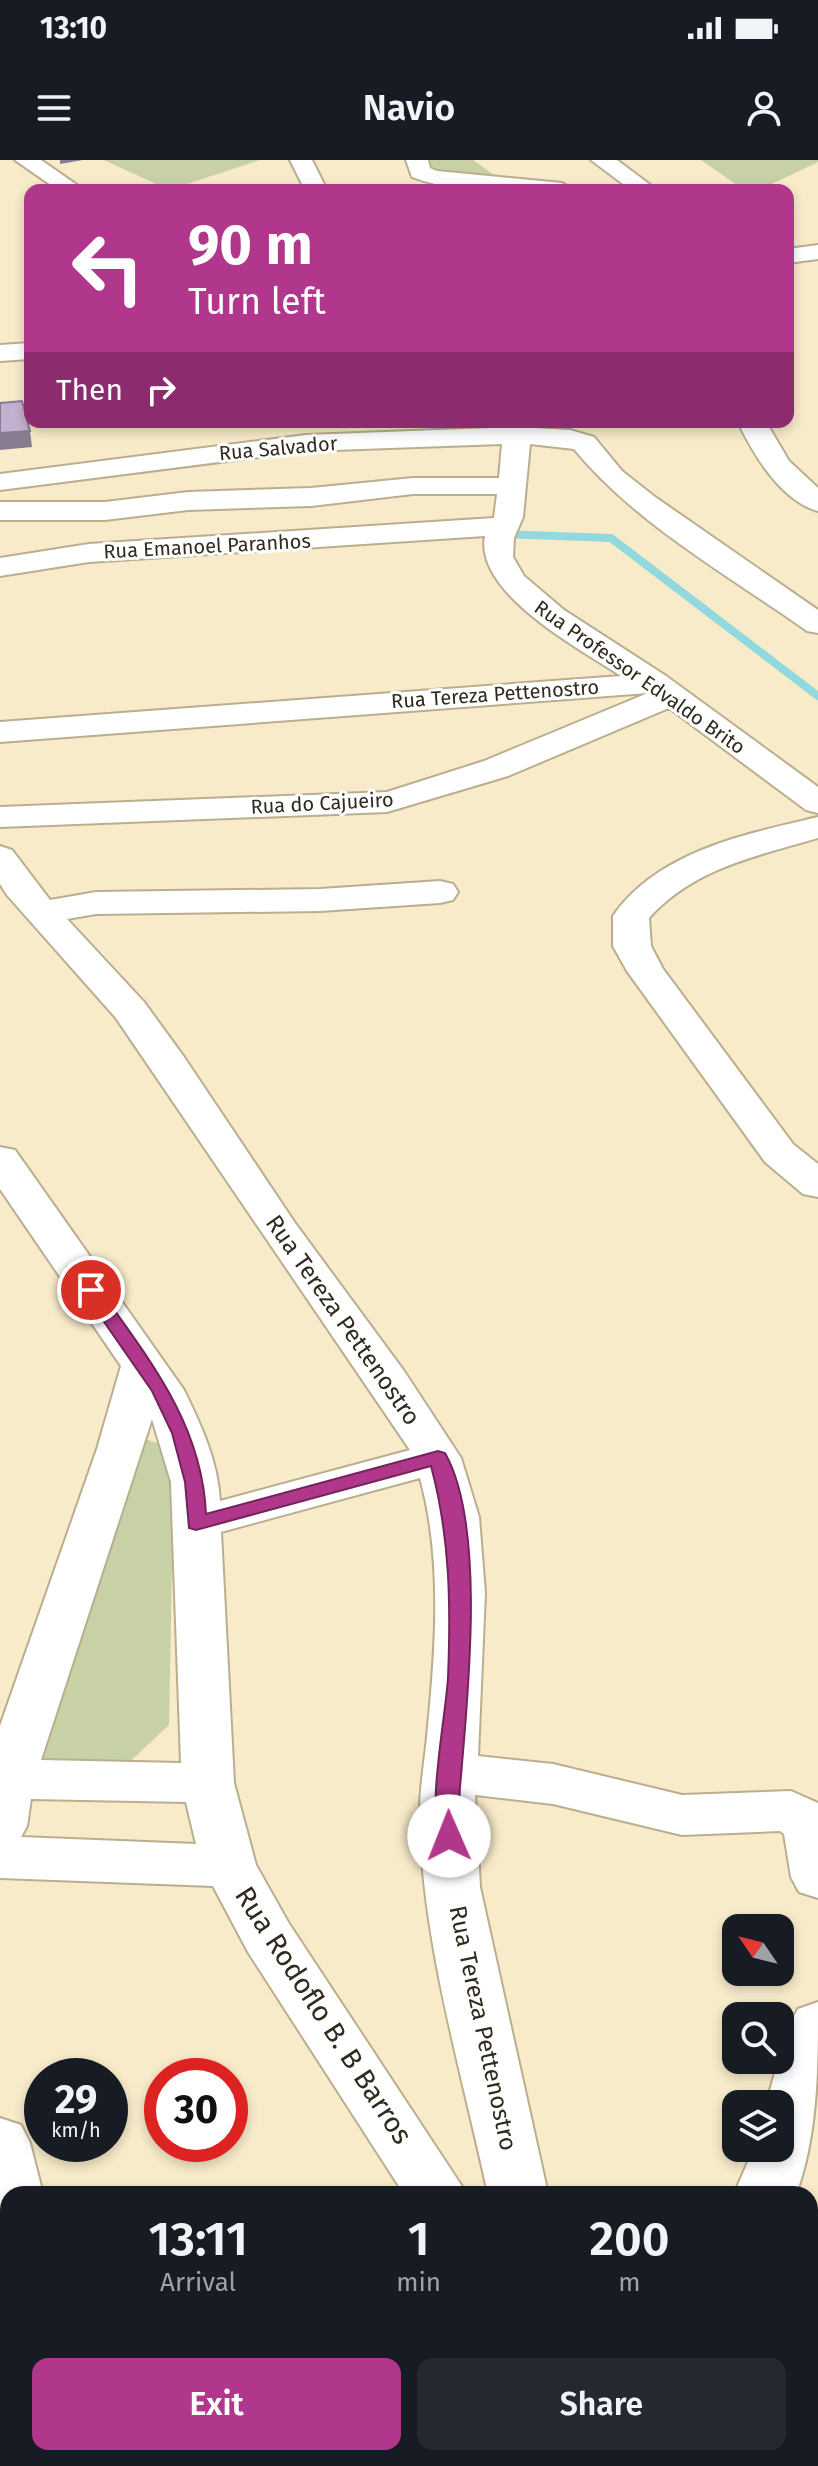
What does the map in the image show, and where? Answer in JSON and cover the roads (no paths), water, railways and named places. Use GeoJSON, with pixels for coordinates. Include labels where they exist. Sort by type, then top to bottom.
{"type":"FeatureCollection","features":[{"type":"Feature","properties":{"kind":"street"},"geometry":{"type":"LineString","coordinates":[[26,160],[64,184]]}},
{"type":"Feature","properties":{"kind":"street"},"geometry":{"type":"LineString","coordinates":[[301,160],[313,184]]}},
{"type":"Feature","properties":{"kind":"street"},"geometry":{"type":"LineString","coordinates":[[417,160],[420,172],[433,177],[508,184]]}},
{"type":"Feature","properties":{"kind":"street"},"geometry":{"type":"LineString","coordinates":[[484,160],[518,184]]}},
{"type":"Feature","properties":{"kind":"street"},"geometry":{"type":"LineString","coordinates":[[602,160],[637,184]]}},
{"type":"Feature","properties":{"kind":"street"},"geometry":{"type":"LineString","coordinates":[[794,255],[818,252]]}},
{"type":"Feature","properties":{"kind":"street"},"geometry":{"type":"LineString","coordinates":[[755,428],[773,462],[790,481],[818,502]]}},
{"type":"Feature","properties":{"kind":"street"},"geometry":{"type":"LineString","coordinates":[[498,557],[499,538],[509,517],[517,435]]}},
{"type":"Feature","properties":{"kind":"street","name":"Rua Salvador"},"geometry":{"type":"LineString","coordinates":[[0,482],[250,448],[517,435],[558,436],[584,443],[612,477],[645,503],[818,624]]}},
{"type":"Feature","properties":{"kind":"street"},"geometry":{"type":"LineString","coordinates":[[0,511],[105,511],[217,499],[325,496],[413,486],[511,486]]}},
{"type":"Feature","properties":{"kind":"street","name":"Rua Emanoel Paranhos"},"geometry":{"type":"LineString","coordinates":[[0,567],[89,553],[505,526]]}},
{"type":"Feature","properties":{"kind":"street","name":"Rua Emanoel Paranhos"},"geometry":{"type":"LineString","coordinates":[[416,533],[498,557]]}},
{"type":"Feature","properties":{"kind":"street","name":"Rua Professor Edvaldo Brito"},"geometry":{"type":"LineString","coordinates":[[498,557],[524,594],[664,689],[818,803]]}},
{"type":"Feature","properties":{"kind":"street","name":"Rua Tereza Pettenostro"},"geometry":{"type":"LineString","coordinates":[[0,732],[664,689]]}},
{"type":"Feature","properties":{"kind":"street","name":"Rua do Cajueiro"},"geometry":{"type":"LineString","coordinates":[[0,817],[72,811],[387,802],[451,784],[664,689]]}},
{"type":"Feature","properties":{"kind":"street"},"geometry":{"type":"LineString","coordinates":[[818,827],[677,872],[649,892],[631,916],[632,946],[646,971],[779,1153],[818,1185]]}},
{"type":"Feature","properties":{"kind":"street","name":"Rua Tereza Pettenostro"},"geometry":{"type":"LineString","coordinates":[[0,857],[39,913],[130,1010],[278,1229],[388,1381],[438,1458],[455,1517],[460,1593],[447,1810],[453,1887],[467,1965],[516,2186]]}},
{"type":"Feature","properties":{"kind":"street"},"geometry":{"type":"LineString","coordinates":[[39,913],[111,903],[320,900],[440,892]]}},
{"type":"Feature","properties":{"kind":"street","name":"Rua Rodoflo B. B Barros"},"geometry":{"type":"LineString","coordinates":[[0,1159],[161,1390],[181,1433],[195,1482],[208,1783],[229,1866],[268,1937],[432,2186]]}},
{"type":"Feature","properties":{"kind":"street"},"geometry":{"type":"LineString","coordinates":[[144,1366],[120,1449],[3,1795],[208,1783]]}},
{"type":"Feature","properties":{"kind":"street"},"geometry":{"type":"LineString","coordinates":[[196,1523],[438,1458]]}},
{"type":"Feature","properties":{"kind":"street"},"geometry":{"type":"LineString","coordinates":[[451,1774],[540,1782],[682,1815],[791,1811],[809,1825],[818,1877]]}},
{"type":"Feature","properties":{"kind":"street"},"geometry":{"type":"LineString","coordinates":[[0,1857],[229,1866]]}},
{"type":"Feature","properties":{"kind":"street"},"geometry":{"type":"LineString","coordinates":[[769,2186],[777,2172],[818,2025]]}},
{"type":"Feature","properties":{"kind":"street"},"geometry":{"type":"LineString","coordinates":[[0,2143],[11,2186]]}},
{"type":"Feature","properties":{"kind":"waterway"},"geometry":{"type":"LineString","coordinates":[[500,534],[611,538],[818,696]]}}]}
